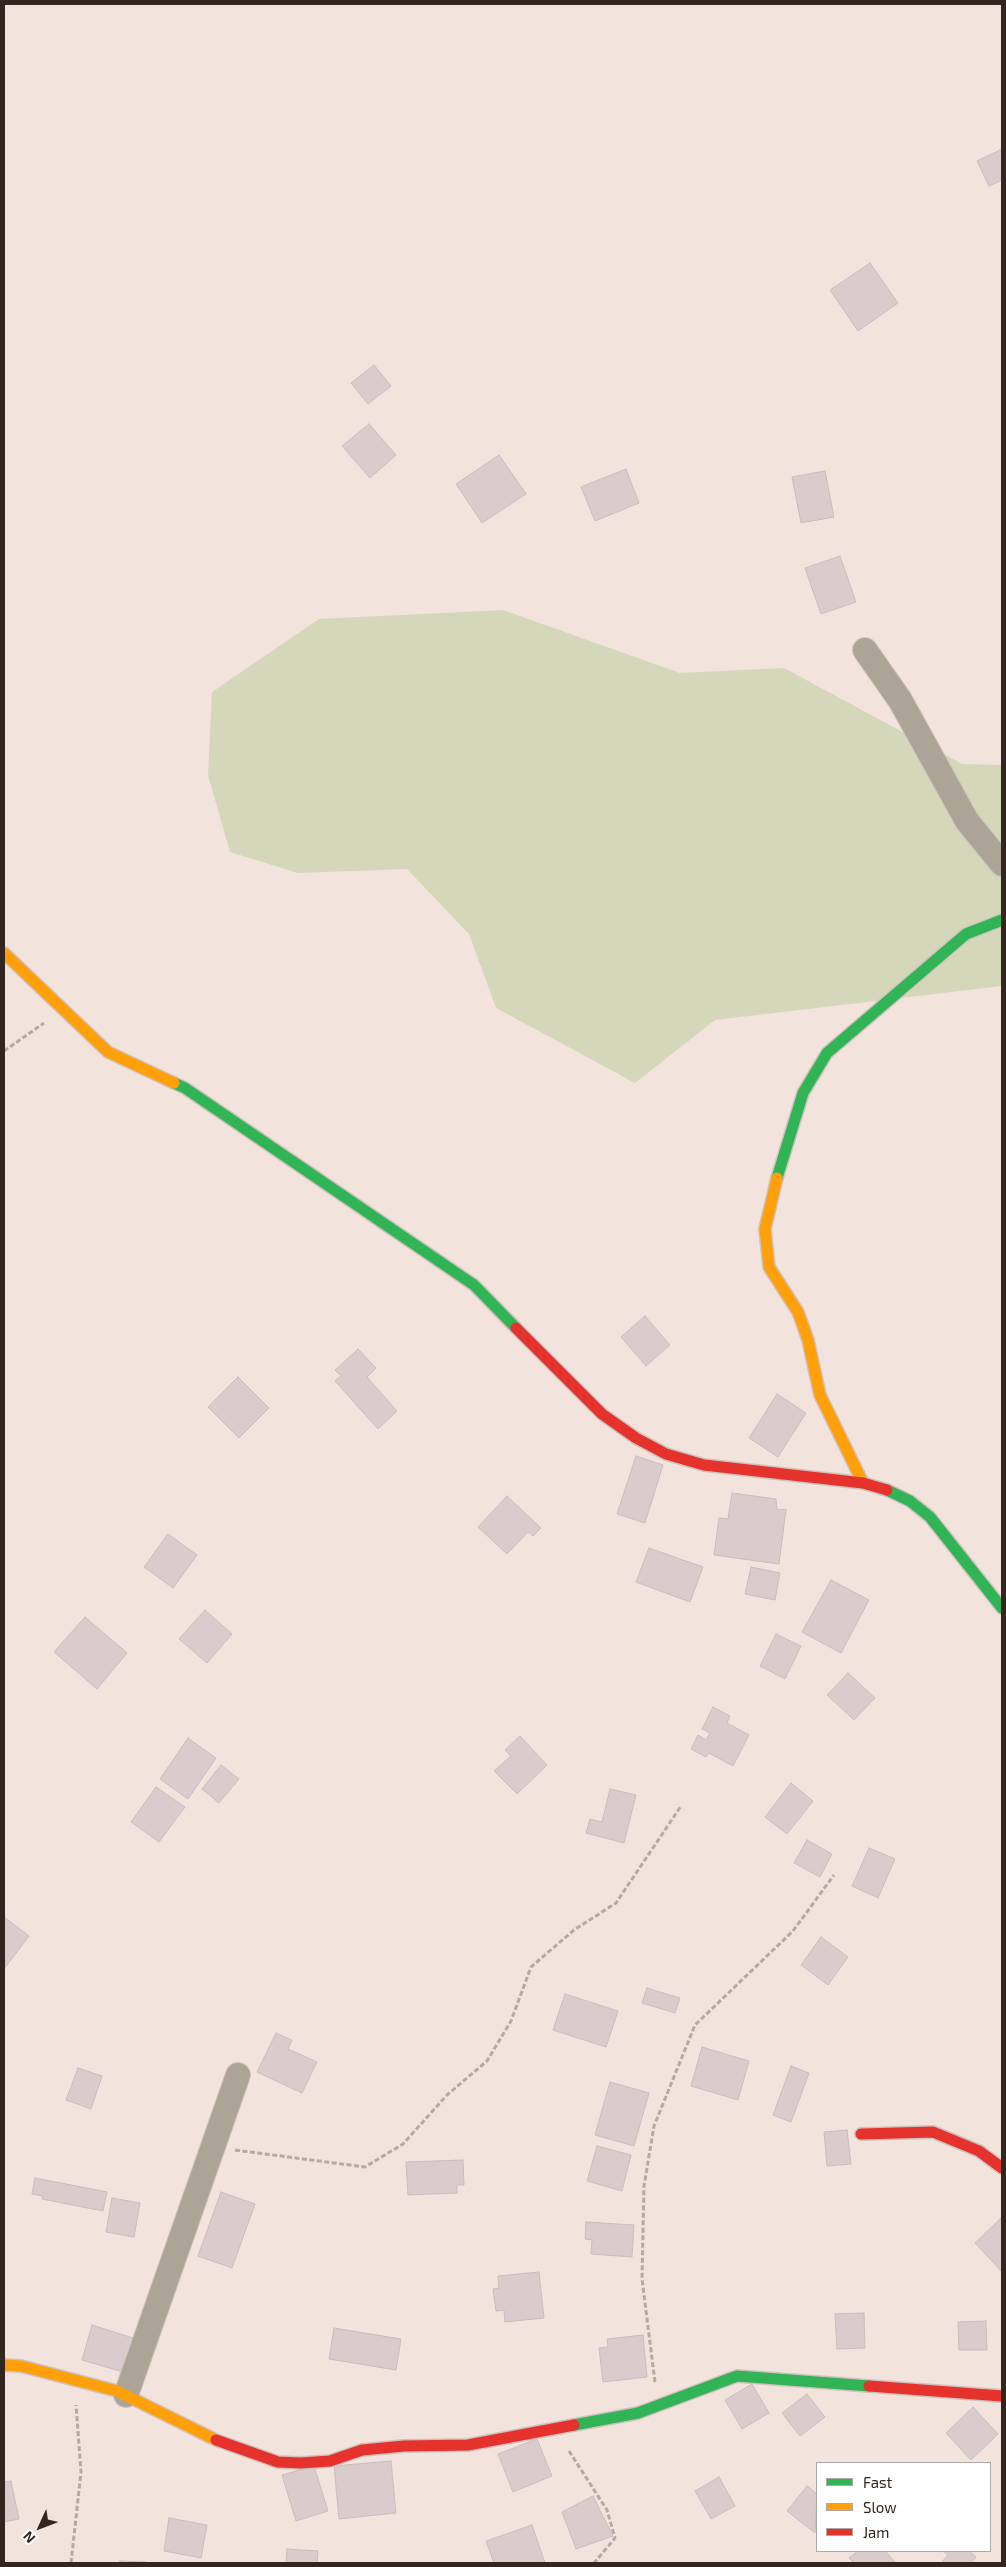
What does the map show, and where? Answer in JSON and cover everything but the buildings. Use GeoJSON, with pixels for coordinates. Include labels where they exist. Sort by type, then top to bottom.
{"type":"FeatureCollection","features":[{"type":"Feature","properties":{"kind":"street"},"geometry":{"type":"LineString","coordinates":[[865,650],[900,700],[967,821],[1002,864]]}},
{"type":"Feature","properties":{"kind":"street"},"geometry":{"type":"LineString","coordinates":[[863,1483],[820,1395],[808,1340],[798,1312],[769,1267],[765,1229],[780,1158],[803,1093],[827,1053],[843,1036],[896,995],[924,968],[966,934],[1002,920]]}},
{"type":"Feature","properties":{"kind":"street"},"geometry":{"type":"LineString","coordinates":[[4,953],[108,1052],[185,1088],[474,1284],[602,1414],[636,1438],[666,1454],[704,1465],[863,1483],[891,1491],[904,1497],[930,1517],[1000,1600]]}},
{"type":"Feature","properties":{"kind":"street"},"geometry":{"type":"LineString","coordinates":[[126,2395],[238,2075]]}},
{"type":"Feature","properties":{"kind":"street"},"geometry":{"type":"LineString","coordinates":[[861,2134],[933,2132],[979,2151],[1002,2168]]}},
{"type":"Feature","properties":{"kind":"street"},"geometry":{"type":"LineString","coordinates":[[4,2365],[21,2366],[126,2395],[204,2436],[278,2462],[301,2463],[330,2461],[362,2450],[404,2446],[468,2446],[638,2413],[737,2376],[1002,2396]]}},
{"type":"Feature","properties":{"kind":"path"},"geometry":{"type":"LineString","coordinates":[[4,1051],[63,1010]]}},
{"type":"Feature","properties":{"kind":"path"},"geometry":{"type":"LineString","coordinates":[[212,2148],[365,2167],[403,2144],[447,2096],[486,2061],[511,2021],[531,1967],[574,1930],[616,1903],[681,1806]]}},
{"type":"Feature","properties":{"kind":"path"},"geometry":{"type":"LineString","coordinates":[[658,2405],[642,2279],[644,2186],[654,2126],[695,2025],[793,1931],[834,1875]]}},
{"type":"Feature","properties":{"kind":"path"},"geometry":{"type":"LineString","coordinates":[[71,2563],[81,2472],[74,2380]]}},
{"type":"Feature","properties":{"kind":"path"},"geometry":{"type":"LineString","coordinates":[[556,2429],[606,2510],[615,2538],[594,2563]]}},
{"type":"Feature","properties":{"kind":"green space"},"geometry":{"type":"Polygon","coordinates":[[[503,610],[680,673],[784,668],[962,764],[1002,765],[1002,986],[715,1020],[635,1083],[496,1008],[469,934],[407,869],[298,873],[230,852],[208,775],[212,692],[319,619],[503,610]]]}},
{"type":"Feature","properties":{"kind":"traffic: fast"},"geometry":{"type":"LineString","coordinates":[[777,1178],[803,1093],[827,1053],[966,934],[1002,920]]}},
{"type":"Feature","properties":{"kind":"traffic: fast"},"geometry":{"type":"LineString","coordinates":[[174,1083],[185,1088],[474,1285],[516,1328]]}},
{"type":"Feature","properties":{"kind":"traffic: fast"},"geometry":{"type":"LineString","coordinates":[[887,1490],[910,1501],[930,1517],[1002,1608]]}},
{"type":"Feature","properties":{"kind":"traffic: fast"},"geometry":{"type":"LineString","coordinates":[[574,2425],[638,2413],[737,2376],[869,2386]]}},
{"type":"Feature","properties":{"kind":"traffic: slow"},"geometry":{"type":"LineString","coordinates":[[4,953],[108,1052],[174,1083]]}},
{"type":"Feature","properties":{"kind":"traffic: slow"},"geometry":{"type":"LineString","coordinates":[[777,1178],[765,1229],[769,1267],[798,1312],[808,1340],[820,1395],[863,1483]]}},
{"type":"Feature","properties":{"kind":"traffic: slow"},"geometry":{"type":"LineString","coordinates":[[4,2365],[21,2366],[117,2391],[216,2440]]}},
{"type":"Feature","properties":{"kind":"traffic: jam"},"geometry":{"type":"LineString","coordinates":[[516,1328],[602,1414],[636,1438],[666,1454],[704,1465],[863,1483],[887,1490]]}},
{"type":"Feature","properties":{"kind":"traffic: jam"},"geometry":{"type":"LineString","coordinates":[[861,2134],[933,2132],[979,2151],[1002,2168]]}},
{"type":"Feature","properties":{"kind":"traffic: jam"},"geometry":{"type":"LineString","coordinates":[[869,2386],[1002,2396]]}},
{"type":"Feature","properties":{"kind":"traffic: jam"},"geometry":{"type":"LineString","coordinates":[[216,2440],[278,2462],[301,2463],[330,2461],[362,2450],[404,2446],[468,2445],[574,2425]]}}]}
